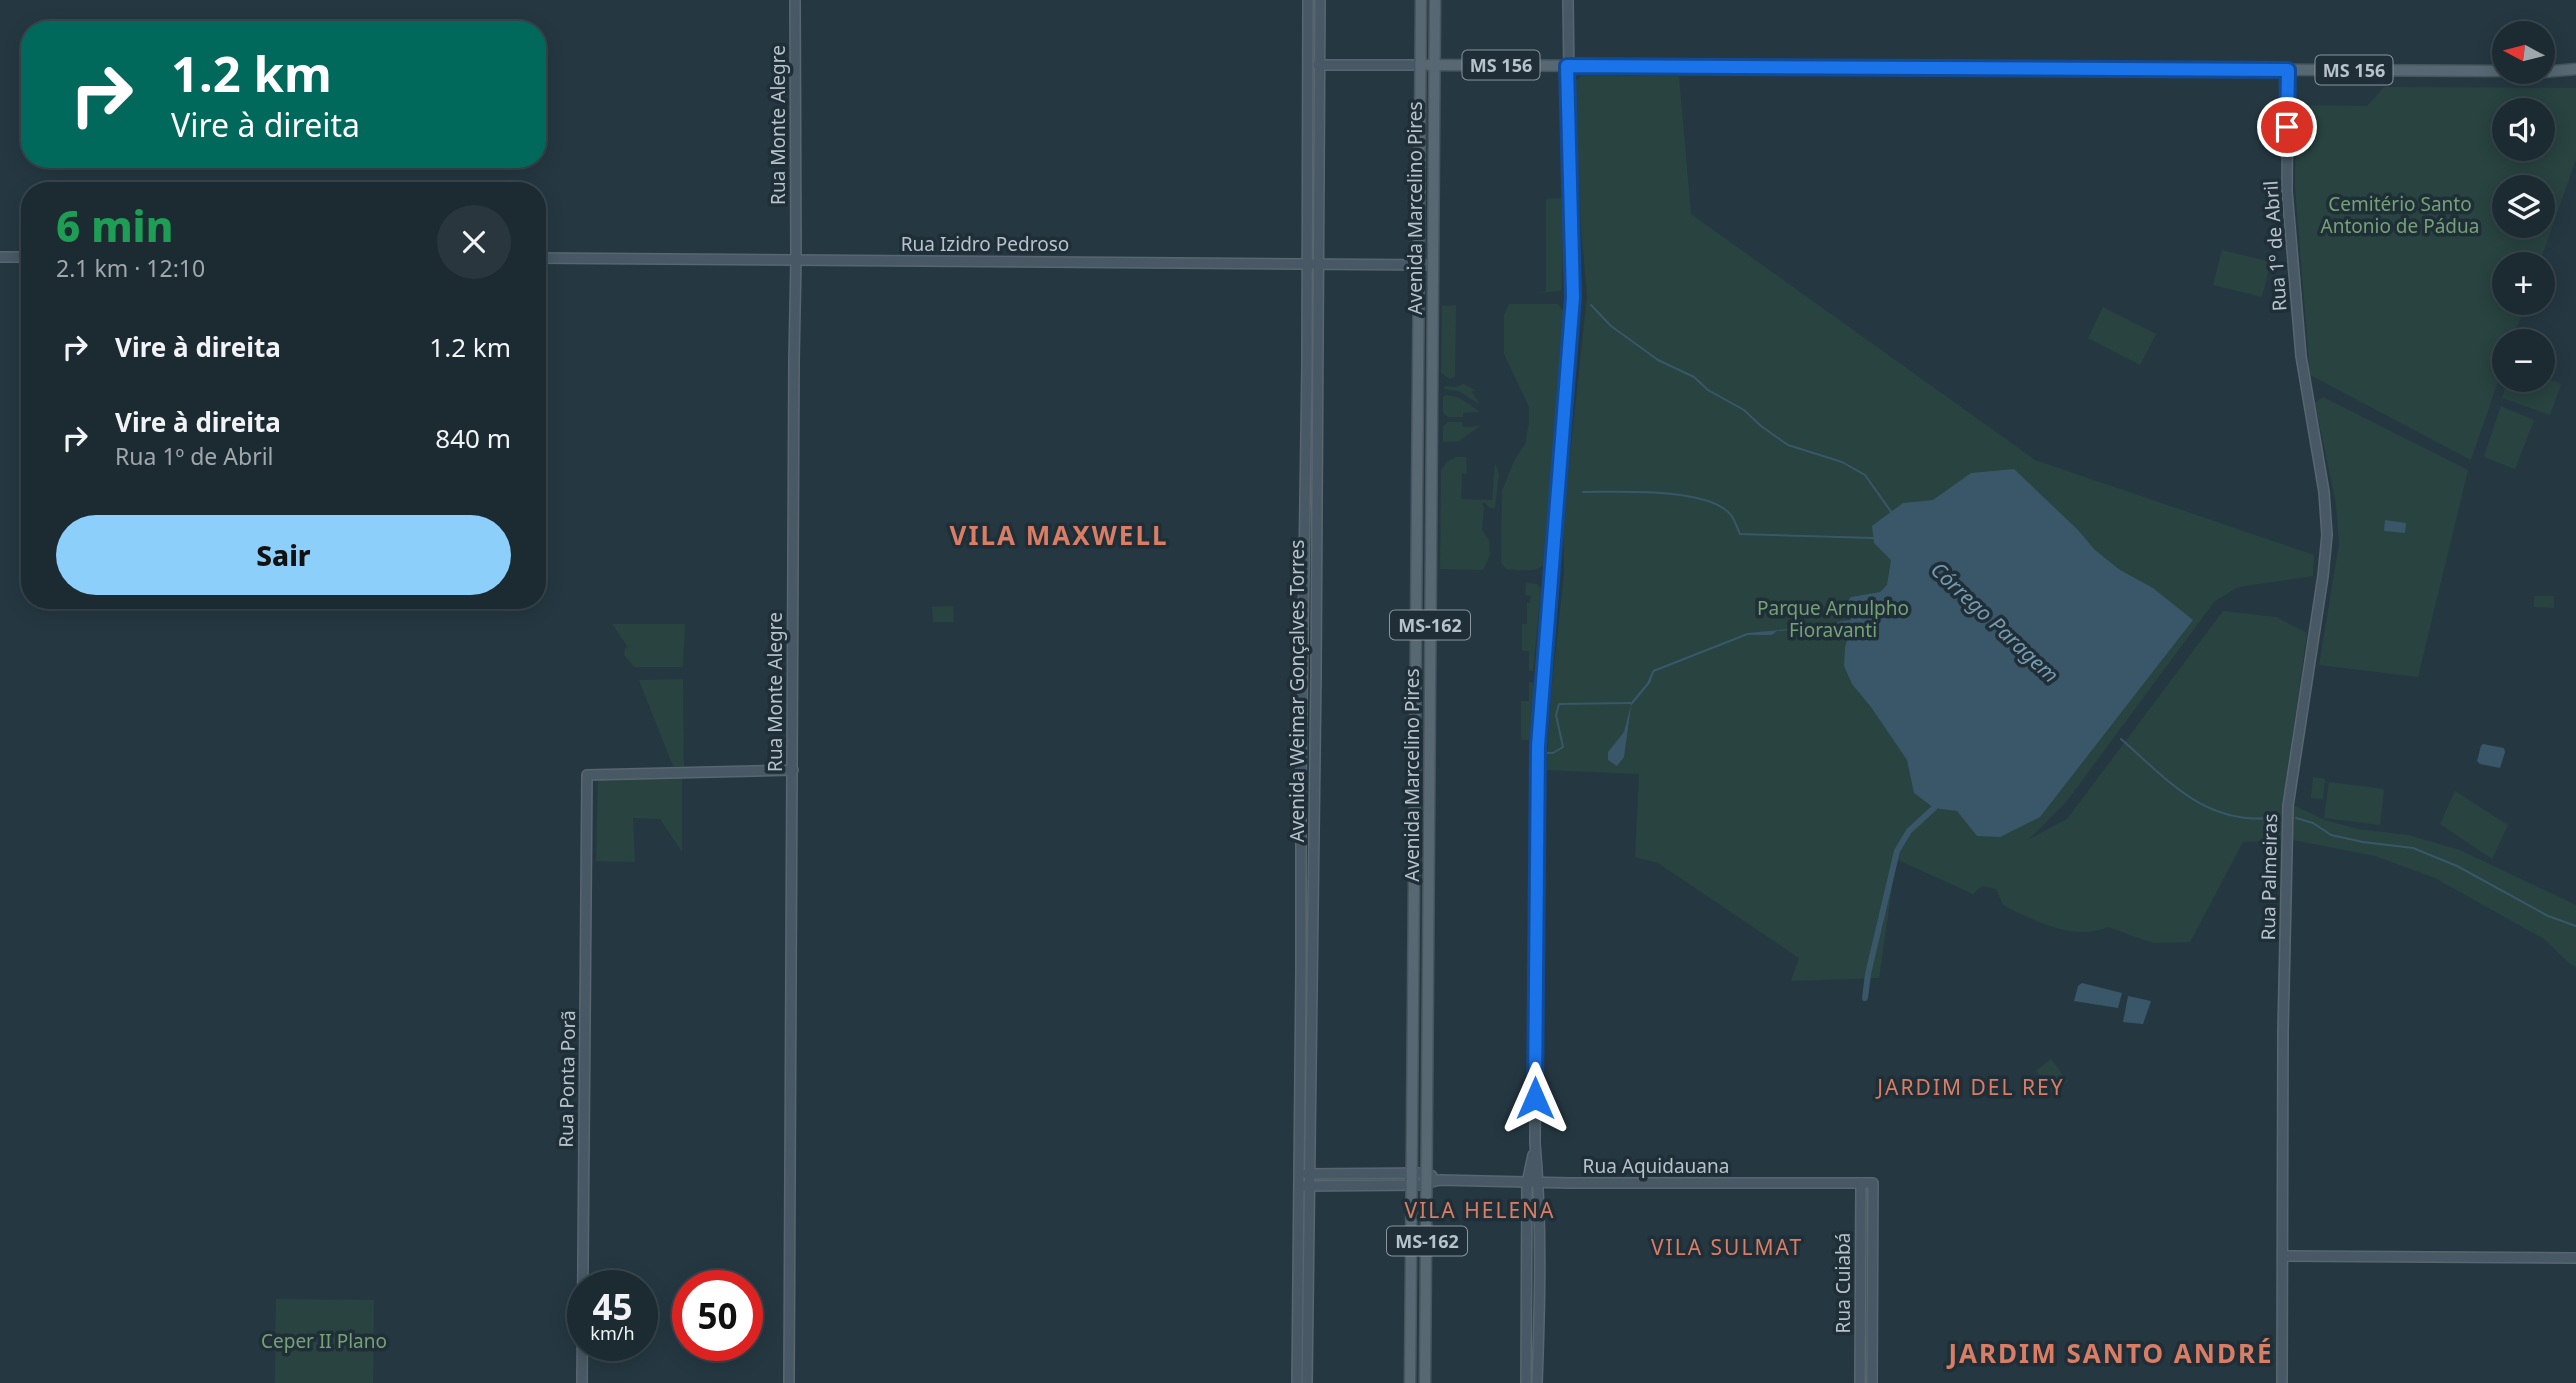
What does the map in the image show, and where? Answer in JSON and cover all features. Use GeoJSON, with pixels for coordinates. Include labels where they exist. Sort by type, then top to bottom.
{"type":"FeatureCollection","features":[{"type":"Feature","properties":{"kind":"main road","name":"Avenida Marcelino Pires"},"geometry":{"type":"LineString","coordinates":[[1410,1383],[1421,0]]}},
{"type":"Feature","properties":{"kind":"main road","name":"Avenida Marcelino Pires"},"geometry":{"type":"LineString","coordinates":[[1425,1383],[1435,0]]}},
{"type":"Feature","properties":{"kind":"main road","name":"MS 156"},"geometry":{"type":"LineString","coordinates":[[1421,65],[2492,71]]}},
{"type":"Feature","properties":{"kind":"main road"},"geometry":{"type":"LineString","coordinates":[[2555,71],[2576,69]]}},
{"type":"Feature","properties":{"kind":"main road"},"geometry":{"type":"LineString","coordinates":[[1418,471],[1432,471]]}},
{"type":"Feature","properties":{"kind":"main road"},"geometry":{"type":"LineString","coordinates":[[1415,875],[1429,875]]}},
{"type":"Feature","properties":{"kind":"main road"},"geometry":{"type":"LineString","coordinates":[[1414,972],[1429,972]]}},
{"type":"Feature","properties":{"kind":"street","name":"Rua Monte Alegre"},"geometry":{"type":"LineString","coordinates":[[789,1383],[796,261],[795,0]]}},
{"type":"Feature","properties":{"kind":"street","name":"Avenida Weimar Gonçalves Torres"},"geometry":{"type":"LineString","coordinates":[[1297,1383],[1308,0]]}},
{"type":"Feature","properties":{"kind":"street","name":"Avenida Weimar Gonçalves Torres"},"geometry":{"type":"LineString","coordinates":[[1307,1383],[1317,674],[1320,0]]}},
{"type":"Feature","properties":{"kind":"street"},"geometry":{"type":"LineString","coordinates":[[1537,1383],[1540,1293],[1539,1183],[1535,1143],[1538,746],[1573,297],[1567,66],[1568,0]]}},
{"type":"Feature","properties":{"kind":"street"},"geometry":{"type":"LineString","coordinates":[[1309,65],[1421,65]]}},
{"type":"Feature","properties":{"kind":"street","name":"Rua 1º de Abril"},"geometry":{"type":"LineString","coordinates":[[2288,70],[2287,191],[2303,376]]}},
{"type":"Feature","properties":{"kind":"street"},"geometry":{"type":"LineString","coordinates":[[0,257],[21,257]]}},
{"type":"Feature","properties":{"kind":"street","name":"Rua Izidro Pedroso"},"geometry":{"type":"LineString","coordinates":[[546,258],[1432,265]]}},
{"type":"Feature","properties":{"kind":"street","name":"Rua Palmeiras"},"geometry":{"type":"LineString","coordinates":[[2281,1383],[2283,1044],[2288,806],[2327,535],[2324,492],[2303,376]]}},
{"type":"Feature","properties":{"kind":"street","name":"Rua Ponta Porã"},"geometry":{"type":"LineString","coordinates":[[582,1383],[587,775],[793,770]]}},
{"type":"Feature","properties":{"kind":"street"},"geometry":{"type":"LineString","coordinates":[[1527,1383],[1527,1183],[1535,1143]]}},
{"type":"Feature","properties":{"kind":"street","name":"Rua Aquidauana"},"geometry":{"type":"LineString","coordinates":[[1298,1173],[1412,1174],[1427,1179],[1527,1183],[1873,1183]]}},
{"type":"Feature","properties":{"kind":"street"},"geometry":{"type":"LineString","coordinates":[[1360,1186],[1361,1174]]}},
{"type":"Feature","properties":{"kind":"street","name":"Rua Aquidauana"},"geometry":{"type":"LineString","coordinates":[[1298,1186],[1412,1185],[1427,1179]]}},
{"type":"Feature","properties":{"kind":"street","name":"Rua Cuiabá"},"geometry":{"type":"LineString","coordinates":[[1860,1383],[1861,1183]]}},
{"type":"Feature","properties":{"kind":"street","name":"Rua Cuiabá"},"geometry":{"type":"LineString","coordinates":[[1872,1383],[1873,1183]]}},
{"type":"Feature","properties":{"kind":"street"},"geometry":{"type":"LineString","coordinates":[[2283,1256],[2576,1258]]}},
{"type":"Feature","properties":{"kind":"green space","name":"Parque Arnulpho Fioravanti"},"geometry":{"type":"Polygon","coordinates":[[[1581,76],[1679,76],[1691,214],[2035,460],[2314,555],[2313,576],[2238,587],[2214,602],[2067,801],[2029,839],[2067,819],[2223,611],[2276,617],[2307,633],[2282,808],[2281,840],[2243,842],[2190,942],[2153,943],[2108,927],[2095,931],[2068,931],[2027,917],[2003,905],[1996,889],[1982,886],[1973,894],[1896,859],[1879,978],[1791,981],[1799,958],[1658,863],[1635,857],[1639,774],[1546,770],[1564,574],[1563,521],[1587,296],[1575,91],[1576,81],[1581,76]]]}},
{"type":"Feature","properties":{"kind":"green space","name":"Cemitério Santo Antonio de Pádua"},"geometry":{"type":"Polygon","coordinates":[[[2384,87],[2576,88],[2576,160],[2555,219],[2555,175],[2492,175],[2492,238],[2548,238],[2543,252],[2492,252],[2492,315],[2522,315],[2516,329],[2492,329],[2492,392],[2494,392],[2471,460],[2310,375],[2295,186],[2296,105],[2367,106],[2384,87]]]}},
{"type":"Feature","properties":{"kind":"green space"},"geometry":{"type":"Polygon","coordinates":[[[1562,198],[1561,291],[1534,293],[1546,291],[1546,199],[1562,198]]]}},
{"type":"Feature","properties":{"kind":"green space"},"geometry":{"type":"Polygon","coordinates":[[[2222,250],[2271,262],[2262,297],[2213,285],[2222,250]]]}},
{"type":"Feature","properties":{"kind":"green space"},"geometry":{"type":"Polygon","coordinates":[[[1509,304],[1558,304],[1565,313],[1547,562],[1539,568],[1528,570],[1506,569],[1501,563],[1502,491],[1514,461],[1525,444],[1529,422],[1529,407],[1504,354],[1504,315],[1509,304]]]}},
{"type":"Feature","properties":{"kind":"green space"},"geometry":{"type":"Polygon","coordinates":[[[1456,305],[1455,377],[1450,379],[1441,373],[1442,306],[1456,305]]]}},
{"type":"Feature","properties":{"kind":"green space"},"geometry":{"type":"Polygon","coordinates":[[[2103,307],[2156,334],[2140,365],[2088,338],[2103,307]]]}},
{"type":"Feature","properties":{"kind":"green space"},"geometry":{"type":"Polygon","coordinates":[[[2555,382],[2561,384],[2550,415],[2502,398],[2504,392],[2555,392],[2555,382]]]}},
{"type":"Feature","properties":{"kind":"green space"},"geometry":{"type":"Polygon","coordinates":[[[1463,384],[1475,390],[1472,392],[1480,405],[1459,391],[1444,389],[1445,386],[1463,384]]]}},
{"type":"Feature","properties":{"kind":"green space"},"geometry":{"type":"Polygon","coordinates":[[[1447,395],[1460,398],[1480,412],[1463,413],[1463,417],[1448,417],[1443,413],[1443,397],[1447,395]]]}},
{"type":"Feature","properties":{"kind":"green space"},"geometry":{"type":"Polygon","coordinates":[[[2323,397],[2468,470],[2418,677],[2319,665],[2339,544],[2336,504],[2315,403],[2323,397]]]}},
{"type":"Feature","properties":{"kind":"green space"},"geometry":{"type":"Polygon","coordinates":[[[2501,406],[2534,420],[2515,469],[2484,457],[2501,406]]]}},
{"type":"Feature","properties":{"kind":"green space"},"geometry":{"type":"Polygon","coordinates":[[[1448,422],[1462,422],[1463,427],[1480,426],[1459,441],[1443,442],[1443,427],[1448,422]]]}},
{"type":"Feature","properties":{"kind":"green space"},"geometry":{"type":"Polygon","coordinates":[[[1456,457],[1466,457],[1467,473],[1462,474],[1461,499],[1492,500],[1495,463],[1499,474],[1495,508],[1490,508],[1484,502],[1482,504],[1482,530],[1489,540],[1490,555],[1483,570],[1440,569],[1441,470],[1447,462],[1456,457]]]}},
{"type":"Feature","properties":{"kind":"green space"},"geometry":{"type":"Polygon","coordinates":[[[1526,583],[1537,584],[1541,589],[1533,671],[1529,671],[1529,651],[1522,651],[1522,624],[1527,624],[1527,603],[1530,603],[1531,596],[1525,595],[1526,583]]]}},
{"type":"Feature","properties":{"kind":"green space"},"geometry":{"type":"Polygon","coordinates":[[[2534,596],[2554,596],[2554,608],[2534,607],[2534,596]]]}},
{"type":"Feature","properties":{"kind":"green space"},"geometry":{"type":"Polygon","coordinates":[[[953,606],[954,622],[933,622],[932,607],[953,606]]]}},
{"type":"Feature","properties":{"kind":"green space"},"geometry":{"type":"Polygon","coordinates":[[[612,624],[685,624],[683,667],[634,667],[624,655],[625,648],[628,647],[612,624]]]}},
{"type":"Feature","properties":{"kind":"green space"},"geometry":{"type":"Polygon","coordinates":[[[683,679],[684,767],[673,766],[639,680],[683,679]]]}},
{"type":"Feature","properties":{"kind":"green space"},"geometry":{"type":"Polygon","coordinates":[[[1529,682],[1534,683],[1530,740],[1521,740],[1521,701],[1529,701],[1529,682]]]}},
{"type":"Feature","properties":{"kind":"green space"},"geometry":{"type":"Polygon","coordinates":[[[2313,777],[2325,779],[2323,799],[2311,798],[2313,777]]]}},
{"type":"Feature","properties":{"kind":"green space"},"geometry":{"type":"Polygon","coordinates":[[[682,778],[682,852],[660,819],[633,818],[635,862],[596,861],[598,779],[682,778]]]}},
{"type":"Feature","properties":{"kind":"green space"},"geometry":{"type":"Polygon","coordinates":[[[2329,782],[2384,789],[2380,825],[2324,818],[2329,782]]]}},
{"type":"Feature","properties":{"kind":"green space"},"geometry":{"type":"Polygon","coordinates":[[[2455,791],[2508,825],[2492,859],[2440,824],[2455,791]]]}},
{"type":"Feature","properties":{"kind":"green space"},"geometry":{"type":"Polygon","coordinates":[[[2291,804],[2325,820],[2358,829],[2408,835],[2460,850],[2576,905],[2576,967],[2544,939],[2435,878],[2375,856],[2288,839],[2291,804]]]}},
{"type":"Feature","properties":{"kind":"green space"},"geometry":{"type":"Polygon","coordinates":[[[1307,879],[1310,881],[1307,966],[1304,965],[1307,879]]]}},
{"type":"Feature","properties":{"kind":"green space"},"geometry":{"type":"Polygon","coordinates":[[[2051,1059],[2068,1081],[2054,1093],[2036,1071],[2051,1059]]]}},
{"type":"Feature","properties":{"kind":"green space","name":"Ceper II Plano"},"geometry":{"type":"Polygon","coordinates":[[[276,1299],[374,1300],[373,1383],[275,1383],[276,1299]]]}},
{"type":"Feature","properties":{"kind":"water"},"geometry":{"type":"Polygon","coordinates":[[[2014,469],[2078,530],[2095,550],[2120,570],[2153,588],[2193,620],[2040,817],[2000,837],[1977,836],[1957,811],[1934,808],[1914,793],[1907,760],[1852,684],[1844,666],[1851,625],[1841,623],[1836,627],[1777,631],[1772,635],[1748,635],[1654,672],[1650,683],[1631,706],[1624,757],[1617,766],[1608,760],[1608,752],[1624,732],[1632,701],[1647,683],[1653,670],[1747,633],[1833,625],[1851,620],[1847,602],[1851,597],[1880,592],[1887,585],[1891,560],[1874,543],[1872,526],[1903,503],[1933,500],[1971,473],[2014,469]]]}},
{"type":"Feature","properties":{"kind":"water"},"geometry":{"type":"Polygon","coordinates":[[[2385,520],[2406,523],[2405,533],[2384,531],[2385,520]]]}},
{"type":"Feature","properties":{"kind":"water"},"geometry":{"type":"Polygon","coordinates":[[[2483,744],[2504,748],[2500,768],[2477,761],[2483,744]]]}},
{"type":"Feature","properties":{"kind":"water"},"geometry":{"type":"Polygon","coordinates":[[[2082,983],[2122,993],[2118,1008],[2074,1001],[2078,986],[2082,983]]]}},
{"type":"Feature","properties":{"kind":"water"},"geometry":{"type":"Polygon","coordinates":[[[2128,996],[2151,1001],[2143,1024],[2123,1022],[2128,996]]]}},
{"type":"Feature","properties":{"kind":"waterway"},"geometry":{"type":"LineString","coordinates":[[1591,305],[1611,326],[1658,360],[1694,377],[1708,390],[1744,410],[1788,445],[1842,462],[1865,475],[1892,513]]}},
{"type":"Feature","properties":{"kind":"waterway","name":"Córrego Paragem"},"geometry":{"type":"LineString","coordinates":[[1583,492],[1662,493],[1704,500],[1720,506],[1731,515],[1740,534],[1873,538]]}},
{"type":"Feature","properties":{"kind":"waterway"},"geometry":{"type":"LineString","coordinates":[[1547,753],[1553,753],[1563,747],[1556,715],[1559,704],[1631,703]]}},
{"type":"Feature","properties":{"kind":"waterway","name":"Córrego Paragem"},"geometry":{"type":"LineString","coordinates":[[2121,739],[2171,784],[2206,806],[2226,814],[2272,818]]}},
{"type":"Feature","properties":{"kind":"waterway"},"geometry":{"type":"LineString","coordinates":[[1865,998],[1868,974],[1897,851],[1909,831],[1934,808]]}},
{"type":"Feature","properties":{"kind":"waterway","name":"Córrego Paragem"},"geometry":{"type":"LineString","coordinates":[[2296,818],[2313,823],[2331,835],[2413,848],[2457,866],[2548,916],[2576,926]]}},
{"type":"Feature","properties":{"kind":"district","name":"VILA MAXWELL"},"geometry":{"type":"Point","coordinates":[1059,535]}},
{"type":"Feature","properties":{"kind":"district","name":"JARDIM DEL REY"},"geometry":{"type":"Point","coordinates":[1971,1087]}},
{"type":"Feature","properties":{"kind":"district","name":"VILA HELENA"},"geometry":{"type":"Point","coordinates":[1480,1210]}},
{"type":"Feature","properties":{"kind":"district","name":"VILA SULMAT"},"geometry":{"type":"Point","coordinates":[1727,1247]}},
{"type":"Feature","properties":{"kind":"district","name":"JARDIM SANTO ANDRÉ"},"geometry":{"type":"Point","coordinates":[2111,1353]}},
{"type":"Feature","properties":{"kind":"route"},"geometry":{"type":"LineString","coordinates":[[1535,1098],[1538,746],[1573,297],[1567,66],[2288,70],[2287,127]]}}]}
